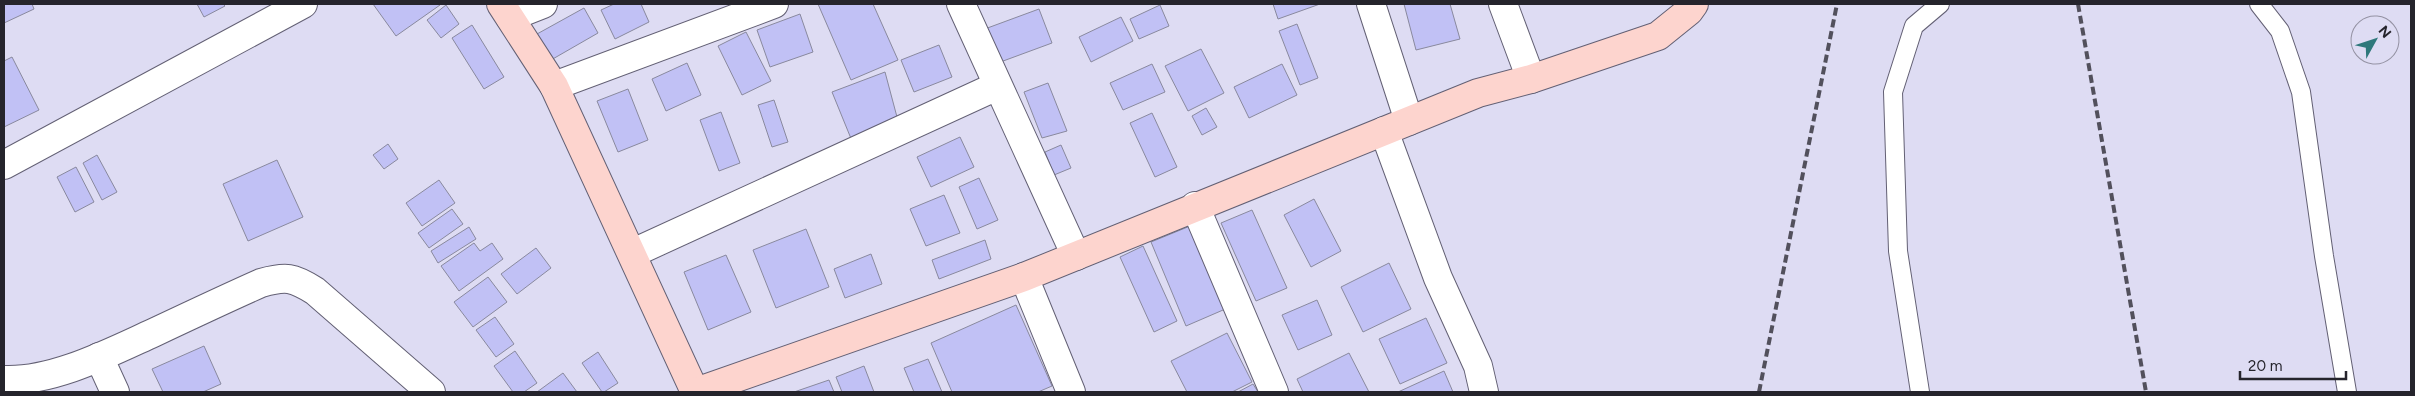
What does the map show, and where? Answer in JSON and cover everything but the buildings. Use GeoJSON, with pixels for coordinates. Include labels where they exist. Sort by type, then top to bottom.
{"type":"FeatureCollection","features":[{"type":"Feature","properties":{"kind":"street"},"geometry":{"type":"LineString","coordinates":[[4,164],[303,4]]}},
{"type":"Feature","properties":{"kind":"street"},"geometry":{"type":"LineString","coordinates":[[543,4],[506,10],[554,86],[696,392],[1024,277],[1195,206],[1478,93],[1531,79],[1658,36],[1689,11],[1694,4]]}},
{"type":"Feature","properties":{"kind":"street"},"geometry":{"type":"LineString","coordinates":[[554,86],[774,4]]}},
{"type":"Feature","properties":{"kind":"street"},"geometry":{"type":"LineString","coordinates":[[961,4],[1076,256]]}},
{"type":"Feature","properties":{"kind":"street"},"geometry":{"type":"LineString","coordinates":[[1371,4],[1396,126],[1438,278],[1478,366],[1484,392]]}},
{"type":"Feature","properties":{"kind":"street"},"geometry":{"type":"LineString","coordinates":[[1503,4],[1531,79]]}},
{"type":"Feature","properties":{"kind":"street"},"geometry":{"type":"LineString","coordinates":[[633,253],[997,86]]}},
{"type":"Feature","properties":{"kind":"street"},"geometry":{"type":"LineString","coordinates":[[1195,206],[1274,392]]}},
{"type":"Feature","properties":{"kind":"street"},"geometry":{"type":"LineString","coordinates":[[4,380],[20,381],[49,374],[99,357],[261,283],[283,277],[299,281],[315,291],[432,392]]}},
{"type":"Feature","properties":{"kind":"street"},"geometry":{"type":"LineString","coordinates":[[1024,277],[1071,392]]}},
{"type":"Feature","properties":{"kind":"street"},"geometry":{"type":"LineString","coordinates":[[99,357],[115,392]]}},
{"type":"Feature","properties":{"kind":"lane"},"geometry":{"type":"LineString","coordinates":[[1920,392],[1898,251],[1893,92],[1914,26],[1940,4]]}},
{"type":"Feature","properties":{"kind":"lane"},"geometry":{"type":"LineString","coordinates":[[2259,4],[2280,31],[2301,92],[2324,256],[2347,392]]}},
{"type":"Feature","properties":{"kind":"railway"},"geometry":{"type":"LineString","coordinates":[[1759,392],[1837,4]]}},
{"type":"Feature","properties":{"kind":"railway"},"geometry":{"type":"LineString","coordinates":[[2078,4],[2146,392]]}}]}
